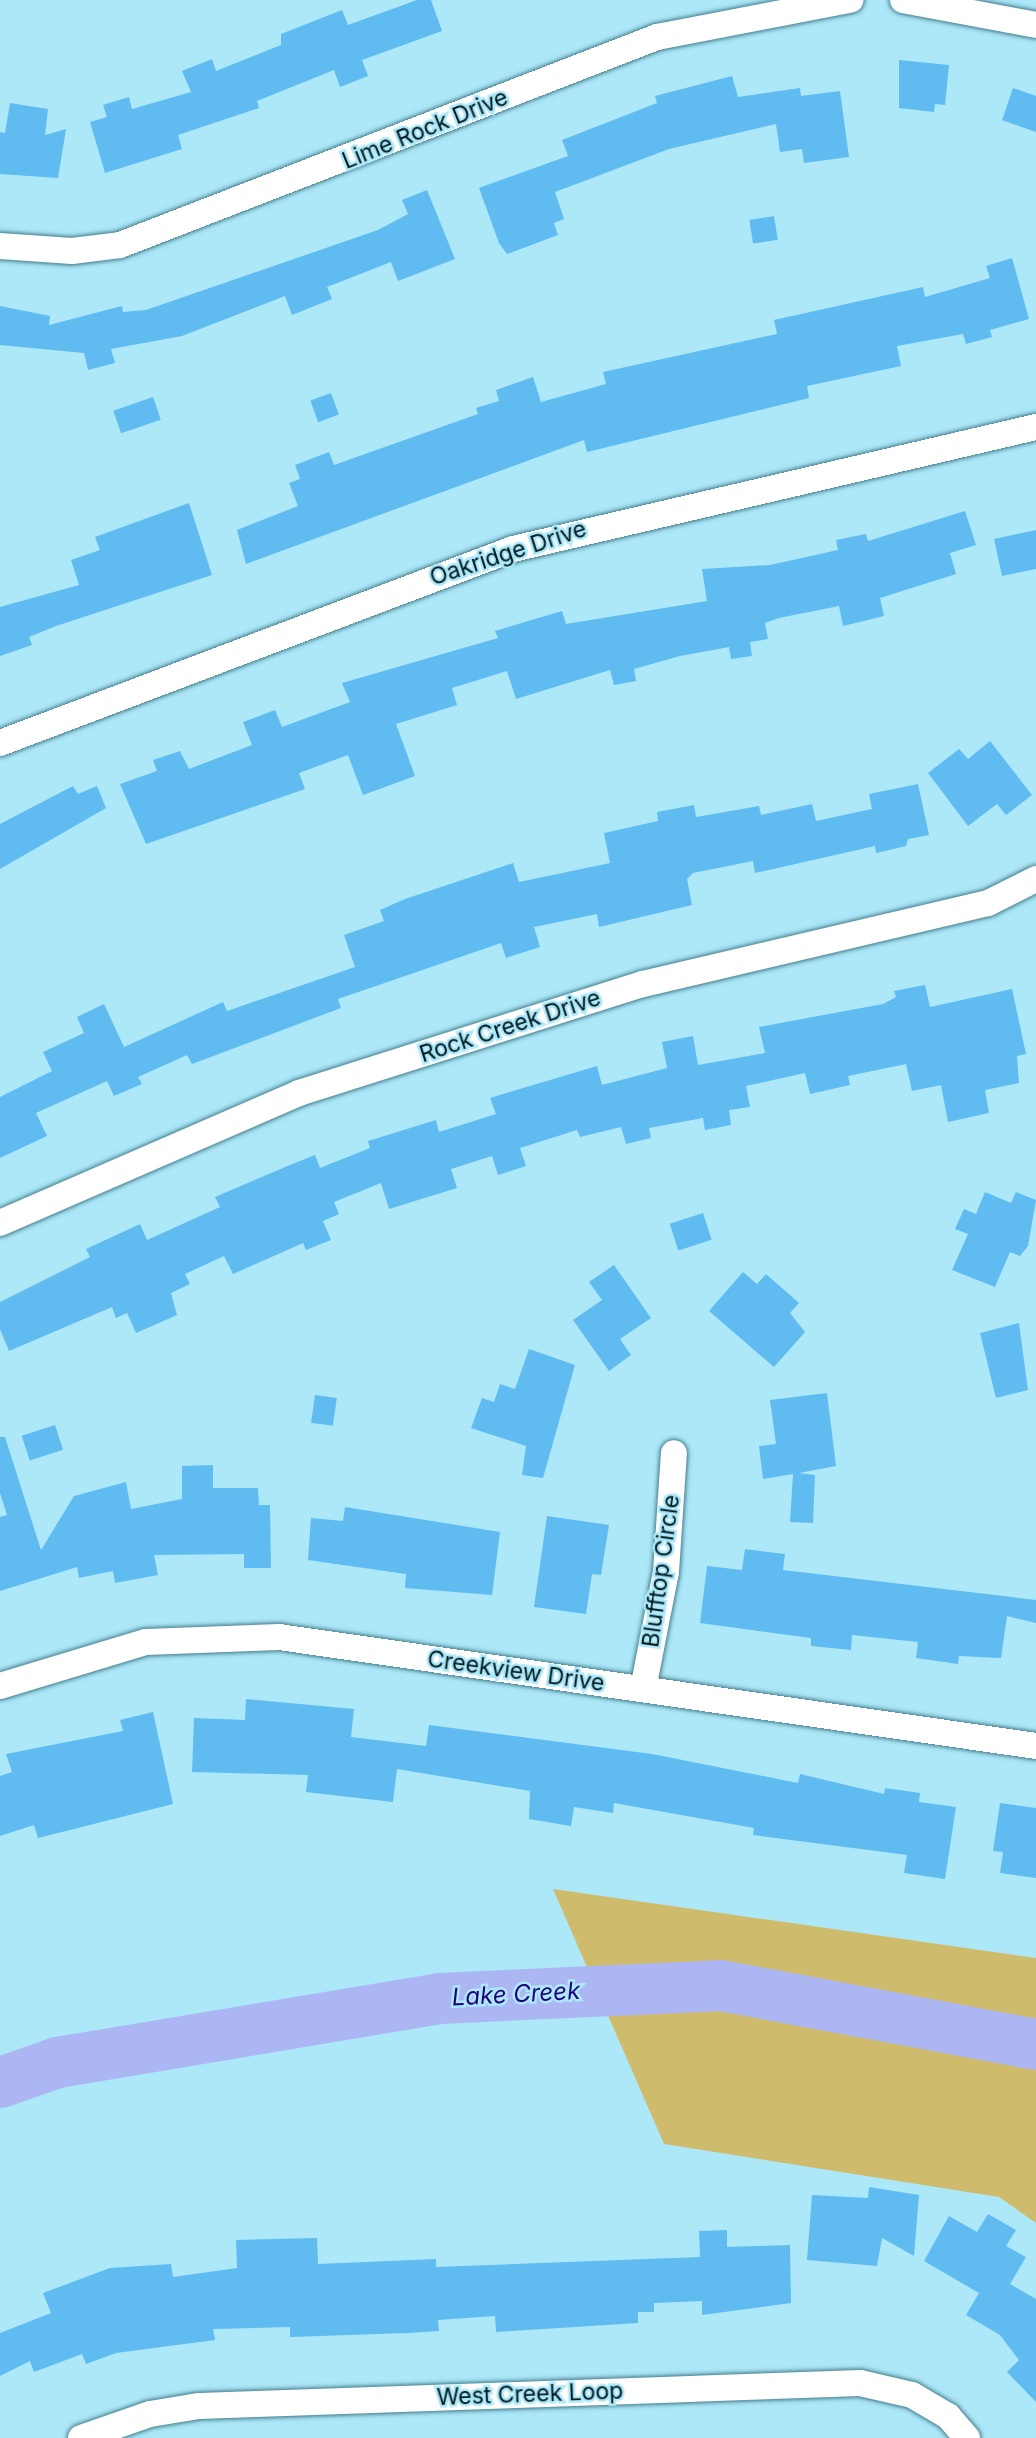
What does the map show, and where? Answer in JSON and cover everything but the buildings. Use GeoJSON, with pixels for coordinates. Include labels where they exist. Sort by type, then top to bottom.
{"type":"FeatureCollection","features":[{"type":"Feature","properties":{"kind":"street","name":"Lime Rock Drive"},"geometry":{"type":"LineString","coordinates":[[0,246],[72,251],[121,245],[657,37],[850,0]]}},
{"type":"Feature","properties":{"kind":"street"},"geometry":{"type":"LineString","coordinates":[[903,0],[956,4],[1036,25]]}},
{"type":"Feature","properties":{"kind":"street","name":"Oakridge Drive"},"geometry":{"type":"LineString","coordinates":[[0,743],[513,549],[1036,427]]}},
{"type":"Feature","properties":{"kind":"street","name":"Rock Creek Drive"},"geometry":{"type":"LineString","coordinates":[[0,1223],[299,1093],[643,984],[988,903],[1036,879]]}},
{"type":"Feature","properties":{"kind":"street","name":"Blufftop Circle"},"geometry":{"type":"LineString","coordinates":[[643,1689],[666,1572],[674,1453]]}},
{"type":"Feature","properties":{"kind":"street","name":"Creekview Drive"},"geometry":{"type":"LineString","coordinates":[[0,1686],[146,1642],[234,1635],[643,1689],[1036,1746]]}},
{"type":"Feature","properties":{"kind":"street","name":"West Creek Loop"},"geometry":{"type":"LineString","coordinates":[[81,2438],[150,2413],[199,2406],[860,2383],[912,2395],[948,2416],[967,2438]]}},
{"type":"Feature","properties":{"kind":"shaded area"},"geometry":{"type":"Polygon","coordinates":[[[553,1889],[1036,1958],[1036,2223],[999,2197],[664,2144],[553,1889]]]}},
{"type":"Feature","properties":{"kind":"waterway","name":"Lake Creek"},"geometry":{"type":"LineString","coordinates":[[0,2082],[57,2062],[438,1998],[720,1985],[1036,2044]]}}]}
